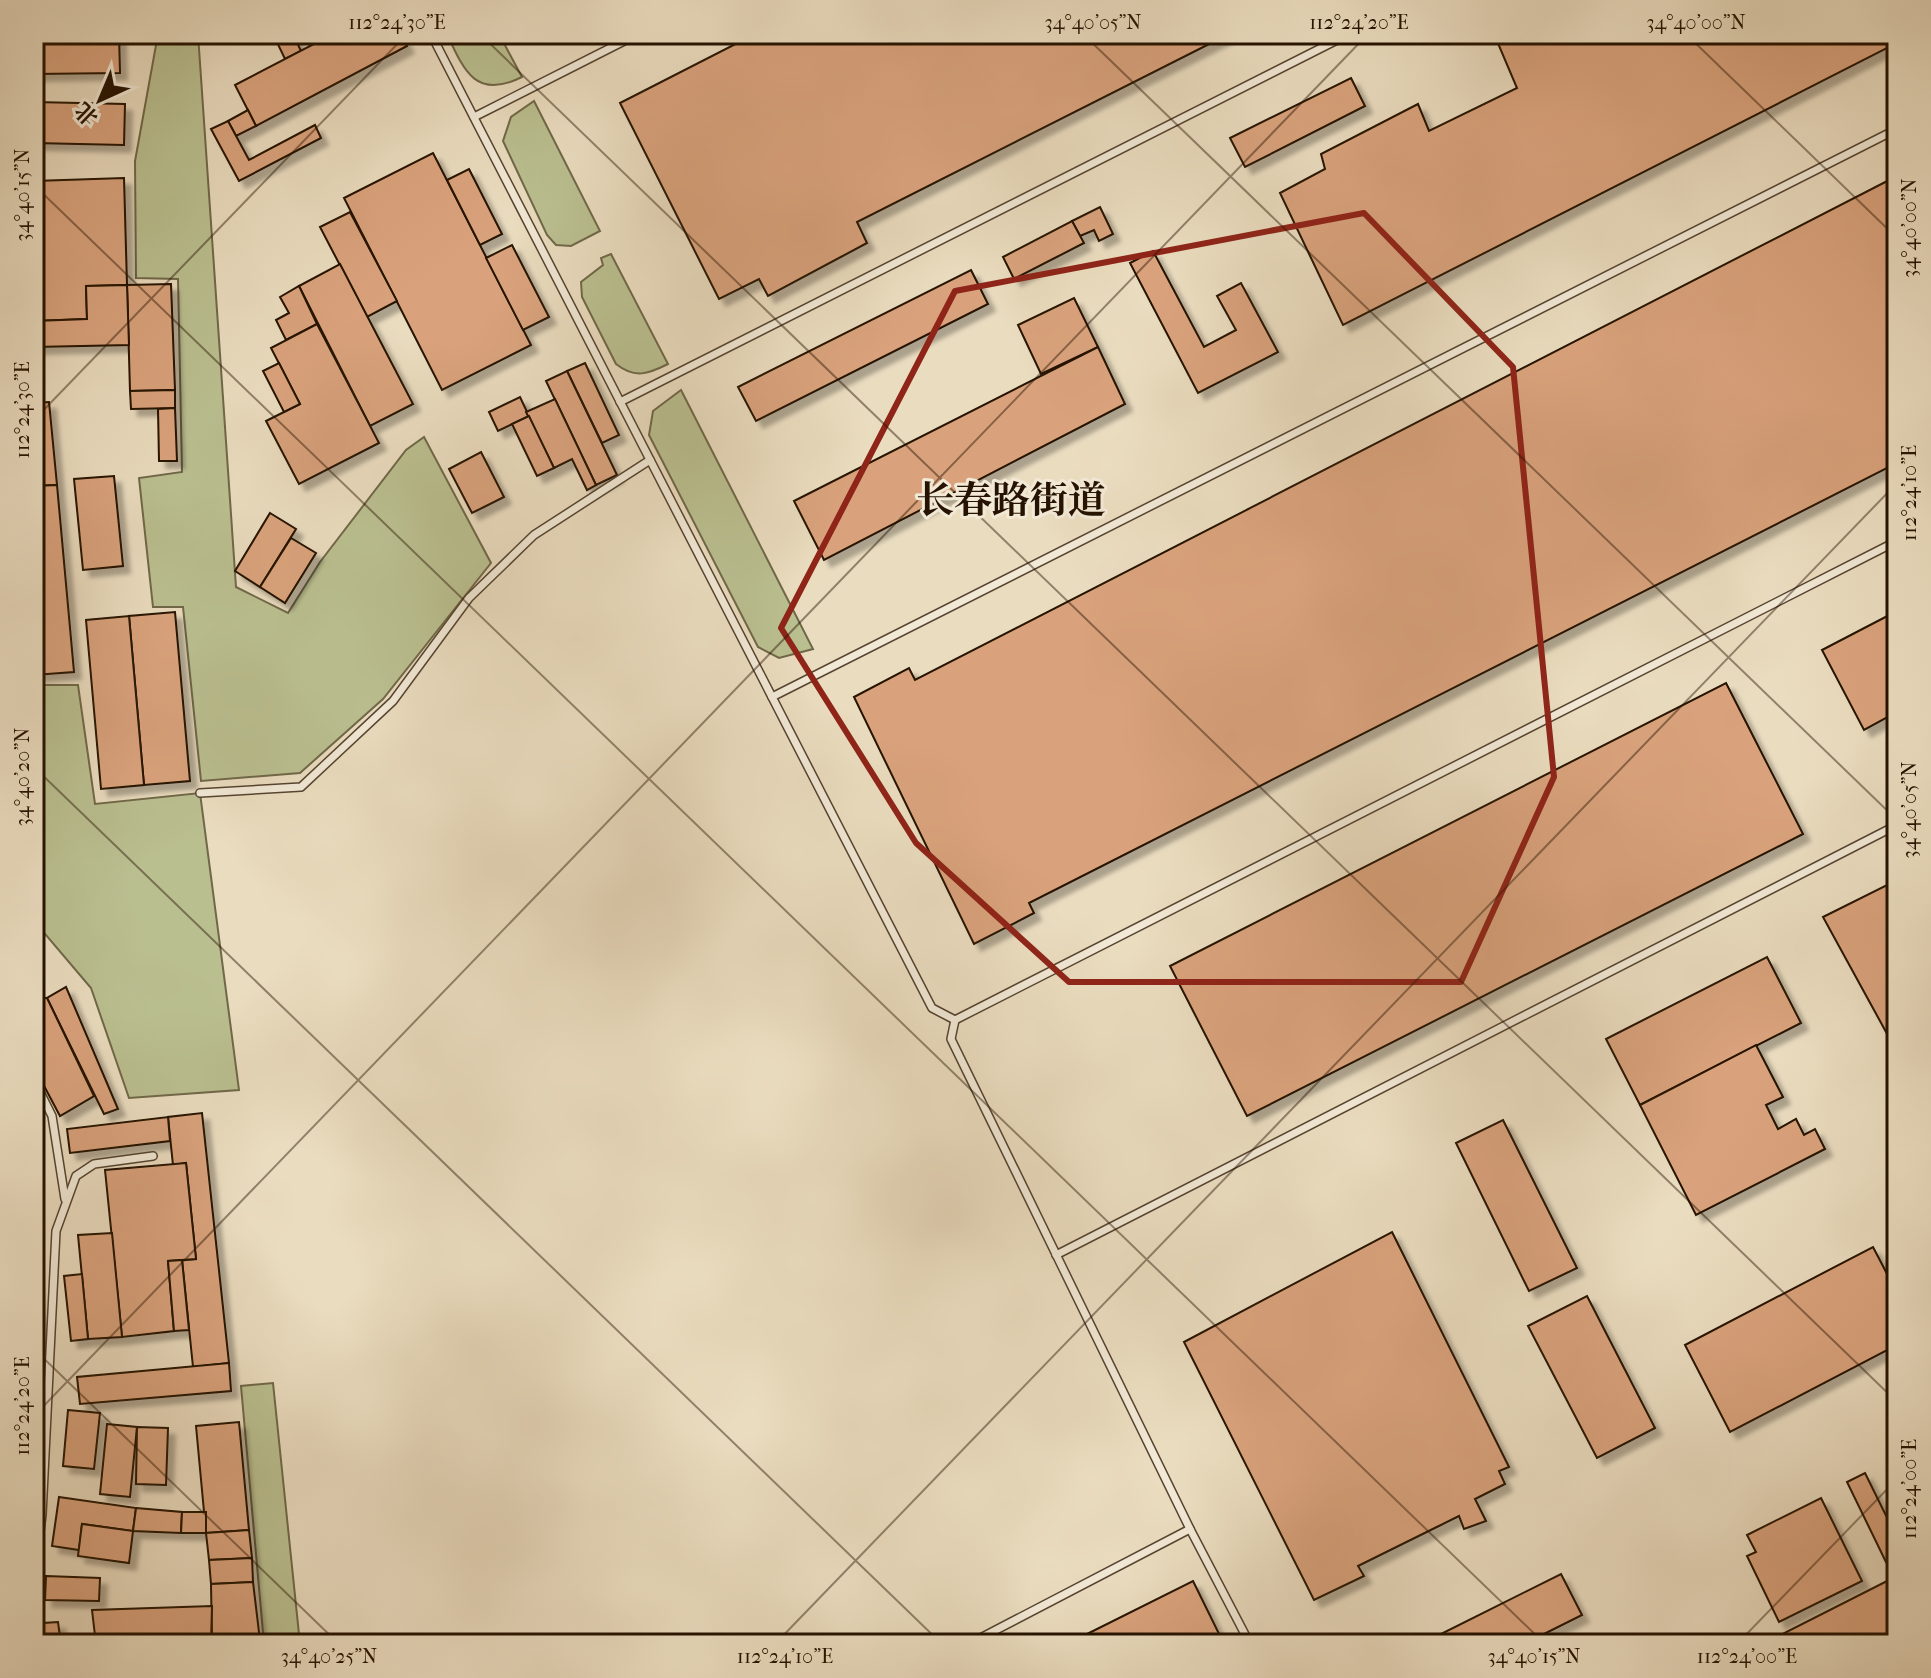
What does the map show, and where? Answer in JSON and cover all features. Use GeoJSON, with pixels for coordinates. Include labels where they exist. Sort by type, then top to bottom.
{"type":"FeatureCollection","features":[{"type":"Feature","properties":{"kind":"lane"},"geometry":{"type":"LineString","coordinates":[[431,34],[932,1008],[955,1020]]}},
{"type":"Feature","properties":{"kind":"lane"},"geometry":{"type":"LineString","coordinates":[[474,117],[638,34]]}},
{"type":"Feature","properties":{"kind":"lane"},"geometry":{"type":"LineString","coordinates":[[620,402],[1349,34]]}},
{"type":"Feature","properties":{"kind":"lane"},"geometry":{"type":"LineString","coordinates":[[772,697],[1897,129]]}},
{"type":"Feature","properties":{"kind":"lane"},"geometry":{"type":"LineString","coordinates":[[200,793],[301,787],[393,701],[469,598],[534,535],[650,460]]}},
{"type":"Feature","properties":{"kind":"lane"},"geometry":{"type":"LineString","coordinates":[[955,1020],[1897,541]]}},
{"type":"Feature","properties":{"kind":"lane"},"geometry":{"type":"LineString","coordinates":[[1056,1255],[1897,825]]}},
{"type":"Feature","properties":{"kind":"lane"},"geometry":{"type":"LineString","coordinates":[[955,1020],[951,1039],[1190,1529],[1250,1644]]}},
{"type":"Feature","properties":{"kind":"lane"},"geometry":{"type":"LineString","coordinates":[[34,1080],[52,1116],[66,1201]]}},
{"type":"Feature","properties":{"kind":"lane"},"geometry":{"type":"LineString","coordinates":[[34,1580],[42,1515],[55,1245],[66,1201],[76,1176],[94,1164],[153,1156]]}},
{"type":"Feature","properties":{"kind":"lane"},"geometry":{"type":"LineString","coordinates":[[969,1644],[1190,1529]]}},
{"type":"Feature","properties":{"kind":"highlighted area"},"geometry":{"type":"Polygon","coordinates":[[[1364,213],[1513,367],[1554,777],[1461,982],[1069,982],[916,843],[781,628],[955,291],[1364,213]]]}},
{"type":"Feature","properties":{"kind":"green space"},"geometry":{"type":"Polygon","coordinates":[[[158,34],[198,34],[236,587],[288,613],[320,562],[406,450],[424,437],[491,563],[383,699],[300,773],[201,781],[183,607],[153,607],[139,478],[182,472],[178,279],[136,278],[135,161],[158,34]]]}},
{"type":"Feature","properties":{"kind":"green space"},"geometry":{"type":"Polygon","coordinates":[[[447,34],[499,34],[522,77],[493,85],[474,78],[459,60],[447,34]]]}},
{"type":"Feature","properties":{"kind":"green space"},"geometry":{"type":"Polygon","coordinates":[[[534,101],[600,231],[571,246],[556,245],[547,235],[503,141],[511,117],[534,101]]]}},
{"type":"Feature","properties":{"kind":"green space"},"geometry":{"type":"Polygon","coordinates":[[[611,254],[668,364],[636,373],[616,364],[582,297],[581,282],[603,265],[601,258],[611,254]]]}},
{"type":"Feature","properties":{"kind":"green space"},"geometry":{"type":"Polygon","coordinates":[[[681,390],[813,649],[779,658],[758,647],[649,435],[653,411],[681,390]]]}},
{"type":"Feature","properties":{"kind":"green space"},"geometry":{"type":"Polygon","coordinates":[[[34,685],[78,685],[95,804],[200,793],[239,1090],[129,1098],[91,988],[34,921],[34,685]]]}},
{"type":"Feature","properties":{"kind":"green space"},"geometry":{"type":"Polygon","coordinates":[[[273,1383],[300,1644],[264,1644],[241,1386],[273,1383]]]}},
{"type":"Feature","properties":{"kind":"building"},"geometry":{"type":"Polygon","coordinates":[[[34,34],[119,34],[120,73],[34,74],[34,34]]]}},
{"type":"Feature","properties":{"kind":"building"},"geometry":{"type":"Polygon","coordinates":[[[273,34],[293,34],[301,51],[285,59],[273,34]]]}},
{"type":"Feature","properties":{"kind":"building"},"geometry":{"type":"Polygon","coordinates":[[[333,34],[400,34],[407,46],[256,126],[235,85],[333,34]]]}},
{"type":"Feature","properties":{"kind":"building"},"geometry":{"type":"Polygon","coordinates":[[[755,34],[1229,34],[857,222],[867,243],[768,296],[759,279],[719,299],[620,103],[755,34]]]}},
{"type":"Feature","properties":{"kind":"building"},"geometry":{"type":"Polygon","coordinates":[[[1512,34],[1897,34],[1897,43],[1343,325],[1280,193],[1325,169],[1321,154],[1418,104],[1429,131],[1517,88],[1497,41],[1512,34]]]}},
{"type":"Feature","properties":{"kind":"building"},"geometry":{"type":"Polygon","coordinates":[[[1351,78],[1365,106],[1245,167],[1230,138],[1351,78]]]}},
{"type":"Feature","properties":{"kind":"building"},"geometry":{"type":"Polygon","coordinates":[[[34,102],[125,104],[124,145],[34,143],[34,102]]]}},
{"type":"Feature","properties":{"kind":"building"},"geometry":{"type":"Polygon","coordinates":[[[248,110],[256,126],[236,136],[228,121],[248,110]]]}},
{"type":"Feature","properties":{"kind":"building"},"geometry":{"type":"Polygon","coordinates":[[[228,121],[249,160],[315,125],[321,138],[239,181],[211,129],[228,121]]]}},
{"type":"Feature","properties":{"kind":"building"},"geometry":{"type":"Polygon","coordinates":[[[433,153],[531,345],[442,390],[344,198],[433,153]]]}},
{"type":"Feature","properties":{"kind":"building"},"geometry":{"type":"Polygon","coordinates":[[[469,169],[502,234],[480,245],[447,180],[469,169]]]}},
{"type":"Feature","properties":{"kind":"building"},"geometry":{"type":"Polygon","coordinates":[[[1897,176],[1897,463],[1029,903],[1034,913],[974,944],[854,697],[909,668],[915,680],[1897,176]]]}},
{"type":"Feature","properties":{"kind":"building"},"geometry":{"type":"Polygon","coordinates":[[[124,178],[127,285],[86,286],[87,319],[34,321],[34,181],[124,178]]]}},
{"type":"Feature","properties":{"kind":"building"},"geometry":{"type":"Polygon","coordinates":[[[1100,207],[1113,234],[1099,241],[1094,230],[1080,236],[1072,221],[1100,207]]]}},
{"type":"Feature","properties":{"kind":"building"},"geometry":{"type":"Polygon","coordinates":[[[350,212],[397,301],[367,317],[320,227],[350,212]]]}},
{"type":"Feature","properties":{"kind":"building"},"geometry":{"type":"Polygon","coordinates":[[[1072,221],[1084,243],[1014,279],[1003,257],[1072,221]]]}},
{"type":"Feature","properties":{"kind":"building"},"geometry":{"type":"Polygon","coordinates":[[[512,245],[549,317],[523,330],[486,258],[512,245]]]}},
{"type":"Feature","properties":{"kind":"building"},"geometry":{"type":"Polygon","coordinates":[[[1153,251],[1204,347],[1236,330],[1217,296],[1241,283],[1278,352],[1198,393],[1130,263],[1153,251]]]}},
{"type":"Feature","properties":{"kind":"building"},"geometry":{"type":"Polygon","coordinates":[[[340,264],[413,404],[370,426],[299,286],[340,264]]]}},
{"type":"Feature","properties":{"kind":"building"},"geometry":{"type":"Polygon","coordinates":[[[971,270],[988,304],[756,421],[738,387],[971,270]]]}},
{"type":"Feature","properties":{"kind":"building"},"geometry":{"type":"Polygon","coordinates":[[[171,284],[175,390],[130,391],[127,285],[171,284]]]}},
{"type":"Feature","properties":{"kind":"building"},"geometry":{"type":"Polygon","coordinates":[[[127,285],[129,345],[34,347],[34,321],[87,319],[86,286],[127,285]]]}},
{"type":"Feature","properties":{"kind":"building"},"geometry":{"type":"Polygon","coordinates":[[[299,286],[317,324],[286,340],[276,320],[289,313],[280,297],[299,286]]]}},
{"type":"Feature","properties":{"kind":"building"},"geometry":{"type":"Polygon","coordinates":[[[1074,298],[1098,347],[1041,374],[1018,325],[1074,298]]]}},
{"type":"Feature","properties":{"kind":"building"},"geometry":{"type":"Polygon","coordinates":[[[317,324],[379,443],[299,484],[266,421],[300,404],[271,348],[317,324]]]}},
{"type":"Feature","properties":{"kind":"building"},"geometry":{"type":"Polygon","coordinates":[[[1098,347],[1125,404],[824,560],[794,501],[1098,347]]]}},
{"type":"Feature","properties":{"kind":"building"},"geometry":{"type":"Polygon","coordinates":[[[279,363],[300,404],[284,412],[263,371],[279,363]]]}},
{"type":"Feature","properties":{"kind":"building"},"geometry":{"type":"Polygon","coordinates":[[[585,363],[619,435],[602,443],[567,371],[585,363]]]}},
{"type":"Feature","properties":{"kind":"building"},"geometry":{"type":"Polygon","coordinates":[[[567,371],[617,475],[596,485],[546,381],[567,371]]]}},
{"type":"Feature","properties":{"kind":"building"},"geometry":{"type":"Polygon","coordinates":[[[175,390],[175,408],[131,409],[130,391],[175,390]]]}},
{"type":"Feature","properties":{"kind":"building"},"geometry":{"type":"Polygon","coordinates":[[[520,397],[529,416],[498,431],[489,412],[520,397]]]}},
{"type":"Feature","properties":{"kind":"building"},"geometry":{"type":"Polygon","coordinates":[[[555,399],[596,485],[587,490],[572,459],[554,468],[526,412],[555,399]]]}},
{"type":"Feature","properties":{"kind":"building"},"geometry":{"type":"Polygon","coordinates":[[[49,402],[57,485],[34,486],[34,403],[49,402]]]}},
{"type":"Feature","properties":{"kind":"building"},"geometry":{"type":"Polygon","coordinates":[[[175,408],[177,461],[159,461],[158,409],[175,408]]]}},
{"type":"Feature","properties":{"kind":"building"},"geometry":{"type":"Polygon","coordinates":[[[529,416],[554,468],[537,476],[512,424],[529,416]]]}},
{"type":"Feature","properties":{"kind":"building"},"geometry":{"type":"Polygon","coordinates":[[[481,452],[504,497],[472,513],[449,469],[481,452]]]}},
{"type":"Feature","properties":{"kind":"building"},"geometry":{"type":"Polygon","coordinates":[[[114,476],[123,566],[83,570],[74,479],[114,476]]]}},
{"type":"Feature","properties":{"kind":"building"},"geometry":{"type":"Polygon","coordinates":[[[57,485],[74,672],[34,675],[34,486],[57,485]]]}},
{"type":"Feature","properties":{"kind":"building"},"geometry":{"type":"Polygon","coordinates":[[[270,513],[296,529],[260,587],[235,571],[270,513]]]}},
{"type":"Feature","properties":{"kind":"building"},"geometry":{"type":"Polygon","coordinates":[[[291,538],[316,553],[285,603],[260,587],[291,538]]]}},
{"type":"Feature","properties":{"kind":"building"},"geometry":{"type":"Polygon","coordinates":[[[1897,611],[1897,712],[1864,730],[1822,650],[1897,611]]]}},
{"type":"Feature","properties":{"kind":"building"},"geometry":{"type":"Polygon","coordinates":[[[175,612],[190,781],[144,785],[129,616],[175,612]]]}},
{"type":"Feature","properties":{"kind":"building"},"geometry":{"type":"Polygon","coordinates":[[[129,616],[144,785],[101,789],[86,620],[129,616]]]}},
{"type":"Feature","properties":{"kind":"building"},"geometry":{"type":"Polygon","coordinates":[[[1726,683],[1803,834],[1247,1116],[1170,966],[1726,683]]]}},
{"type":"Feature","properties":{"kind":"building"},"geometry":{"type":"Polygon","coordinates":[[[1897,880],[1897,1052],[1823,917],[1897,880]]]}},
{"type":"Feature","properties":{"kind":"building"},"geometry":{"type":"Polygon","coordinates":[[[1767,957],[1801,1023],[1640,1105],[1606,1039],[1767,957]]]}},
{"type":"Feature","properties":{"kind":"building"},"geometry":{"type":"Polygon","coordinates":[[[66,987],[118,1109],[104,1114],[47,998],[66,987]]]}},
{"type":"Feature","properties":{"kind":"building"},"geometry":{"type":"Polygon","coordinates":[[[47,998],[94,1096],[60,1116],[34,1067],[34,1002],[47,998]]]}},
{"type":"Feature","properties":{"kind":"building"},"geometry":{"type":"Polygon","coordinates":[[[1756,1045],[1783,1097],[1766,1105],[1778,1129],[1796,1119],[1804,1135],[1815,1129],[1825,1149],[1696,1215],[1640,1105],[1756,1045]]]}},
{"type":"Feature","properties":{"kind":"building"},"geometry":{"type":"Polygon","coordinates":[[[202,1113],[229,1363],[193,1367],[182,1260],[196,1259],[186,1163],[173,1165],[168,1117],[202,1113]]]}},
{"type":"Feature","properties":{"kind":"building"},"geometry":{"type":"Polygon","coordinates":[[[168,1117],[170,1141],[70,1153],[67,1129],[168,1117]]]}},
{"type":"Feature","properties":{"kind":"building"},"geometry":{"type":"Polygon","coordinates":[[[1503,1120],[1577,1268],[1529,1291],[1456,1143],[1503,1120]]]}},
{"type":"Feature","properties":{"kind":"building"},"geometry":{"type":"Polygon","coordinates":[[[186,1163],[196,1259],[168,1261],[174,1331],[122,1337],[105,1170],[186,1163]]]}},
{"type":"Feature","properties":{"kind":"building"},"geometry":{"type":"Polygon","coordinates":[[[1392,1232],[1509,1467],[1499,1471],[1505,1484],[1475,1499],[1486,1521],[1464,1529],[1459,1516],[1358,1566],[1364,1576],[1314,1600],[1184,1342],[1392,1232]]]}},
{"type":"Feature","properties":{"kind":"building"},"geometry":{"type":"Polygon","coordinates":[[[112,1233],[122,1337],[88,1339],[78,1235],[112,1233]]]}},
{"type":"Feature","properties":{"kind":"building"},"geometry":{"type":"Polygon","coordinates":[[[1873,1247],[1897,1293],[1897,1345],[1730,1432],[1685,1345],[1873,1247]]]}},
{"type":"Feature","properties":{"kind":"building"},"geometry":{"type":"Polygon","coordinates":[[[182,1260],[189,1330],[174,1331],[168,1261],[182,1260]]]}},
{"type":"Feature","properties":{"kind":"building"},"geometry":{"type":"Polygon","coordinates":[[[34,1269],[42,1351],[34,1352],[34,1269]]]}},
{"type":"Feature","properties":{"kind":"building"},"geometry":{"type":"Polygon","coordinates":[[[82,1274],[88,1339],[71,1341],[64,1276],[82,1274]]]}},
{"type":"Feature","properties":{"kind":"building"},"geometry":{"type":"Polygon","coordinates":[[[1587,1296],[1655,1428],[1597,1458],[1528,1326],[1587,1296]]]}},
{"type":"Feature","properties":{"kind":"building"},"geometry":{"type":"Polygon","coordinates":[[[229,1363],[231,1391],[80,1404],[77,1377],[229,1363]]]}},
{"type":"Feature","properties":{"kind":"building"},"geometry":{"type":"Polygon","coordinates":[[[68,1410],[100,1413],[94,1469],[63,1466],[68,1410]]]}},
{"type":"Feature","properties":{"kind":"building"},"geometry":{"type":"Polygon","coordinates":[[[239,1422],[249,1530],[206,1533],[196,1426],[239,1422]]]}},
{"type":"Feature","properties":{"kind":"building"},"geometry":{"type":"Polygon","coordinates":[[[107,1424],[137,1427],[130,1497],[100,1494],[107,1424]]]}},
{"type":"Feature","properties":{"kind":"building"},"geometry":{"type":"Polygon","coordinates":[[[137,1427],[168,1428],[166,1485],[136,1484],[137,1427]]]}},
{"type":"Feature","properties":{"kind":"building"},"geometry":{"type":"Polygon","coordinates":[[[1865,1473],[1897,1538],[1897,1556],[1886,1562],[1847,1482],[1865,1473]]]}},
{"type":"Feature","properties":{"kind":"building"},"geometry":{"type":"Polygon","coordinates":[[[59,1497],[136,1508],[133,1531],[82,1524],[79,1550],[52,1546],[59,1497]]]}},
{"type":"Feature","properties":{"kind":"building"},"geometry":{"type":"Polygon","coordinates":[[[1821,1498],[1862,1581],[1779,1622],[1747,1556],[1756,1552],[1747,1535],[1821,1498]]]}},
{"type":"Feature","properties":{"kind":"building"},"geometry":{"type":"Polygon","coordinates":[[[136,1508],[182,1512],[181,1533],[133,1531],[136,1508]]]}},
{"type":"Feature","properties":{"kind":"building"},"geometry":{"type":"Polygon","coordinates":[[[182,1512],[206,1512],[206,1533],[181,1533],[182,1512]]]}},
{"type":"Feature","properties":{"kind":"building"},"geometry":{"type":"Polygon","coordinates":[[[82,1524],[133,1531],[129,1563],[78,1556],[82,1524]]]}},
{"type":"Feature","properties":{"kind":"building"},"geometry":{"type":"Polygon","coordinates":[[[249,1530],[252,1558],[209,1560],[206,1533],[249,1530]]]}},
{"type":"Feature","properties":{"kind":"building"},"geometry":{"type":"Polygon","coordinates":[[[252,1558],[253,1582],[211,1584],[209,1560],[252,1558]]]}},
{"type":"Feature","properties":{"kind":"building"},"geometry":{"type":"Polygon","coordinates":[[[1561,1574],[1582,1615],[1524,1644],[1421,1644],[1561,1574]]]}},
{"type":"Feature","properties":{"kind":"building"},"geometry":{"type":"Polygon","coordinates":[[[46,1576],[100,1578],[99,1601],[45,1600],[46,1576]]]}},
{"type":"Feature","properties":{"kind":"building"},"geometry":{"type":"Polygon","coordinates":[[[1897,1576],[1897,1644],[1763,1644],[1897,1576]]]}},
{"type":"Feature","properties":{"kind":"building"},"geometry":{"type":"Polygon","coordinates":[[[1193,1581],[1224,1644],[1067,1644],[1193,1581]]]}},
{"type":"Feature","properties":{"kind":"building"},"geometry":{"type":"Polygon","coordinates":[[[253,1582],[260,1641],[212,1641],[211,1584],[253,1582]]]}},
{"type":"Feature","properties":{"kind":"building"},"geometry":{"type":"Polygon","coordinates":[[[212,1606],[211,1644],[96,1644],[92,1610],[212,1606]]]}},
{"type":"Feature","properties":{"kind":"building"},"geometry":{"type":"Polygon","coordinates":[[[58,1622],[61,1644],[38,1644],[43,1623],[58,1622]]]}},
{"type":"Feature","properties":{"kind":"district","name":"长春路街道"},"geometry":{"type":"Point","coordinates":[1011,500]}}]}
